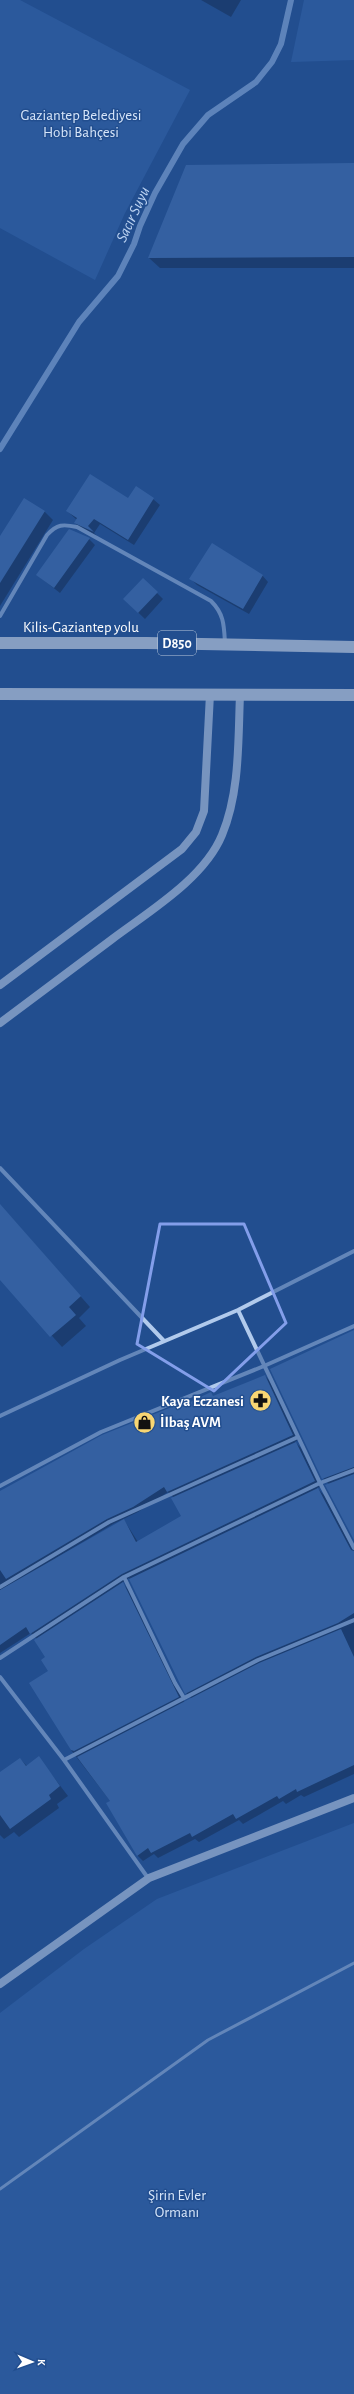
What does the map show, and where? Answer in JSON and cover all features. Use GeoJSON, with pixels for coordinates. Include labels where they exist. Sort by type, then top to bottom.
{"type":"FeatureCollection","features":[{"type":"Feature","properties":{"kind":"highway","name":"Kilis-Gaziantep yolu"},"geometry":{"type":"LineString","coordinates":[[0,643],[225,644],[354,647]]}},
{"type":"Feature","properties":{"kind":"highway"},"geometry":{"type":"LineString","coordinates":[[0,694],[354,695]]}},
{"type":"Feature","properties":{"kind":"street"},"geometry":{"type":"LineString","coordinates":[[0,616],[47,535],[54,527],[64,524],[77,527],[211,601],[220,610],[224,619],[225,644]]}},
{"type":"Feature","properties":{"kind":"street"},"geometry":{"type":"LineString","coordinates":[[0,985],[182,850],[189,841],[201,821],[205,800],[210,694]]}},
{"type":"Feature","properties":{"kind":"street"},"geometry":{"type":"LineString","coordinates":[[0,1023],[177,890],[210,857],[222,836],[231,807],[237,770],[240,695]]}},
{"type":"Feature","properties":{"kind":"street"},"geometry":{"type":"LineString","coordinates":[[0,1168],[164,1342]]}},
{"type":"Feature","properties":{"kind":"street"},"geometry":{"type":"LineString","coordinates":[[0,1416],[238,1310],[354,1251]]}},
{"type":"Feature","properties":{"kind":"street"},"geometry":{"type":"LineString","coordinates":[[238,1310],[320,1483],[354,1548]]}},
{"type":"Feature","properties":{"kind":"street"},"geometry":{"type":"LineString","coordinates":[[0,1486],[101,1432],[264,1366],[354,1326]]}},
{"type":"Feature","properties":{"kind":"street"},"geometry":{"type":"LineString","coordinates":[[0,1586],[109,1522],[298,1437]]}},
{"type":"Feature","properties":{"kind":"street"},"geometry":{"type":"LineString","coordinates":[[0,1658],[124,1577],[320,1483],[354,1470]]}},
{"type":"Feature","properties":{"kind":"street"},"geometry":{"type":"LineString","coordinates":[[124,1577],[184,1698]]}},
{"type":"Feature","properties":{"kind":"street"},"geometry":{"type":"LineString","coordinates":[[64,1760],[258,1660],[354,1620]]}},
{"type":"Feature","properties":{"kind":"street"},"geometry":{"type":"LineString","coordinates":[[0,1677],[64,1760],[149,1878]]}},
{"type":"Feature","properties":{"kind":"street"},"geometry":{"type":"LineString","coordinates":[[0,1984],[149,1878],[354,1798]]}},
{"type":"Feature","properties":{"kind":"lane"},"geometry":{"type":"LineString","coordinates":[[0,2188],[208,2040],[354,1963]]}},
{"type":"Feature","properties":{"kind":"highlighted area"},"geometry":{"type":"Polygon","coordinates":[[[160,1224],[244,1224],[286,1323],[214,1391],[137,1344],[160,1224]]]}},
{"type":"Feature","properties":{"kind":"green space","name":"Gaziantep Belediyesi Hobi Bahçesi"},"geometry":{"type":"Polygon","coordinates":[[[0,0],[20,0],[190,90],[125,213],[95,280],[0,228],[0,0]]]}},
{"type":"Feature","properties":{"kind":"green space"},"geometry":{"type":"Polygon","coordinates":[[[304,0],[354,0],[354,60],[291,62],[304,0]]]}},
{"type":"Feature","properties":{"kind":"green space","name":"Şirin Evler Ormanı"},"geometry":{"type":"Polygon","coordinates":[[[354,1823],[354,2394],[0,2394],[0,2013],[84,1949],[157,1899],[354,1823]]]}},
{"type":"Feature","properties":{"kind":"building"},"geometry":{"type":"Polygon","coordinates":[[[354,163],[354,257],[148,258],[186,165],[354,163]]]}},
{"type":"Feature","properties":{"kind":"building"},"geometry":{"type":"Polygon","coordinates":[[[90,474],[128,498],[136,486],[154,498],[128,540],[94,519],[88,526],[94,532],[74,523],[77,518],[66,511],[90,474]]]}},
{"type":"Feature","properties":{"kind":"building"},"geometry":{"type":"Polygon","coordinates":[[[24,498],[45,511],[0,583],[0,536],[24,498]]]}},
{"type":"Feature","properties":{"kind":"building"},"geometry":{"type":"Polygon","coordinates":[[[69,529],[90,538],[54,588],[36,575],[69,529]]]}},
{"type":"Feature","properties":{"kind":"building"},"geometry":{"type":"Polygon","coordinates":[[[212,543],[263,575],[243,609],[189,579],[212,543]]]}},
{"type":"Feature","properties":{"kind":"building"},"geometry":{"type":"Polygon","coordinates":[[[143,578],[158,592],[138,613],[123,599],[143,578]]]}},
{"type":"Feature","properties":{"kind":"building"},"geometry":{"type":"Polygon","coordinates":[[[0,1204],[81,1296],[69,1307],[76,1315],[50,1337],[0,1280],[0,1204]]]}},
{"type":"Feature","properties":{"kind":"building"},"geometry":{"type":"Polygon","coordinates":[[[354,1330],[354,1467],[322,1479],[270,1369],[354,1330]]]}},
{"type":"Feature","properties":{"kind":"building"},"geometry":{"type":"Polygon","coordinates":[[[265,1375],[293,1435],[167,1492],[164,1487],[133,1507],[107,1519],[6,1579],[0,1570],[0,1491],[102,1435],[187,1401],[188,1403],[211,1392],[213,1396],[265,1375]]]}},
{"type":"Feature","properties":{"kind":"building"},"geometry":{"type":"Polygon","coordinates":[[[296,1442],[315,1481],[122,1574],[30,1634],[26,1627],[0,1645],[0,1590],[124,1519],[136,1542],[181,1516],[171,1498],[296,1442]]]}},
{"type":"Feature","properties":{"kind":"building"},"geometry":{"type":"Polygon","coordinates":[[[354,1474],[354,1540],[325,1485],[354,1474]]]}},
{"type":"Feature","properties":{"kind":"building"},"geometry":{"type":"Polygon","coordinates":[[[318,1488],[351,1550],[354,1551],[354,1613],[338,1623],[256,1657],[185,1694],[129,1579],[318,1488]]]}},
{"type":"Feature","properties":{"kind":"building"},"geometry":{"type":"Polygon","coordinates":[[[123,1582],[179,1697],[74,1751],[71,1750],[29,1683],[48,1671],[41,1660],[45,1657],[34,1640],[123,1582]]]}},
{"type":"Feature","properties":{"kind":"building"},"geometry":{"type":"Polygon","coordinates":[[[341,1629],[354,1657],[354,1765],[297,1792],[296,1789],[279,1799],[277,1796],[236,1819],[233,1814],[192,1837],[190,1833],[151,1853],[148,1848],[137,1856],[106,1803],[110,1801],[77,1757],[259,1663],[341,1629]]]}},
{"type":"Feature","properties":{"kind":"building"},"geometry":{"type":"Polygon","coordinates":[[[39,1756],[60,1786],[49,1795],[51,1799],[10,1829],[0,1815],[0,1772],[20,1758],[26,1766],[39,1756]]]}},
{"type":"Feature","properties":{"kind":"waterway","name":"Sacır Suyu"},"geometry":{"type":"LineString","coordinates":[[0,449],[79,322],[118,276],[134,244],[140,226],[155,193],[183,144],[208,115],[256,82],[272,62],[281,44],[291,0]]}},
{"type":"Feature","properties":{"kind":"place","name":"Kaya Eczanesi"},"geometry":{"type":"Point","coordinates":[260,1401]}},
{"type":"Feature","properties":{"kind":"place","name":"İlbaş AVM"},"geometry":{"type":"Point","coordinates":[144,1422]}}]}
